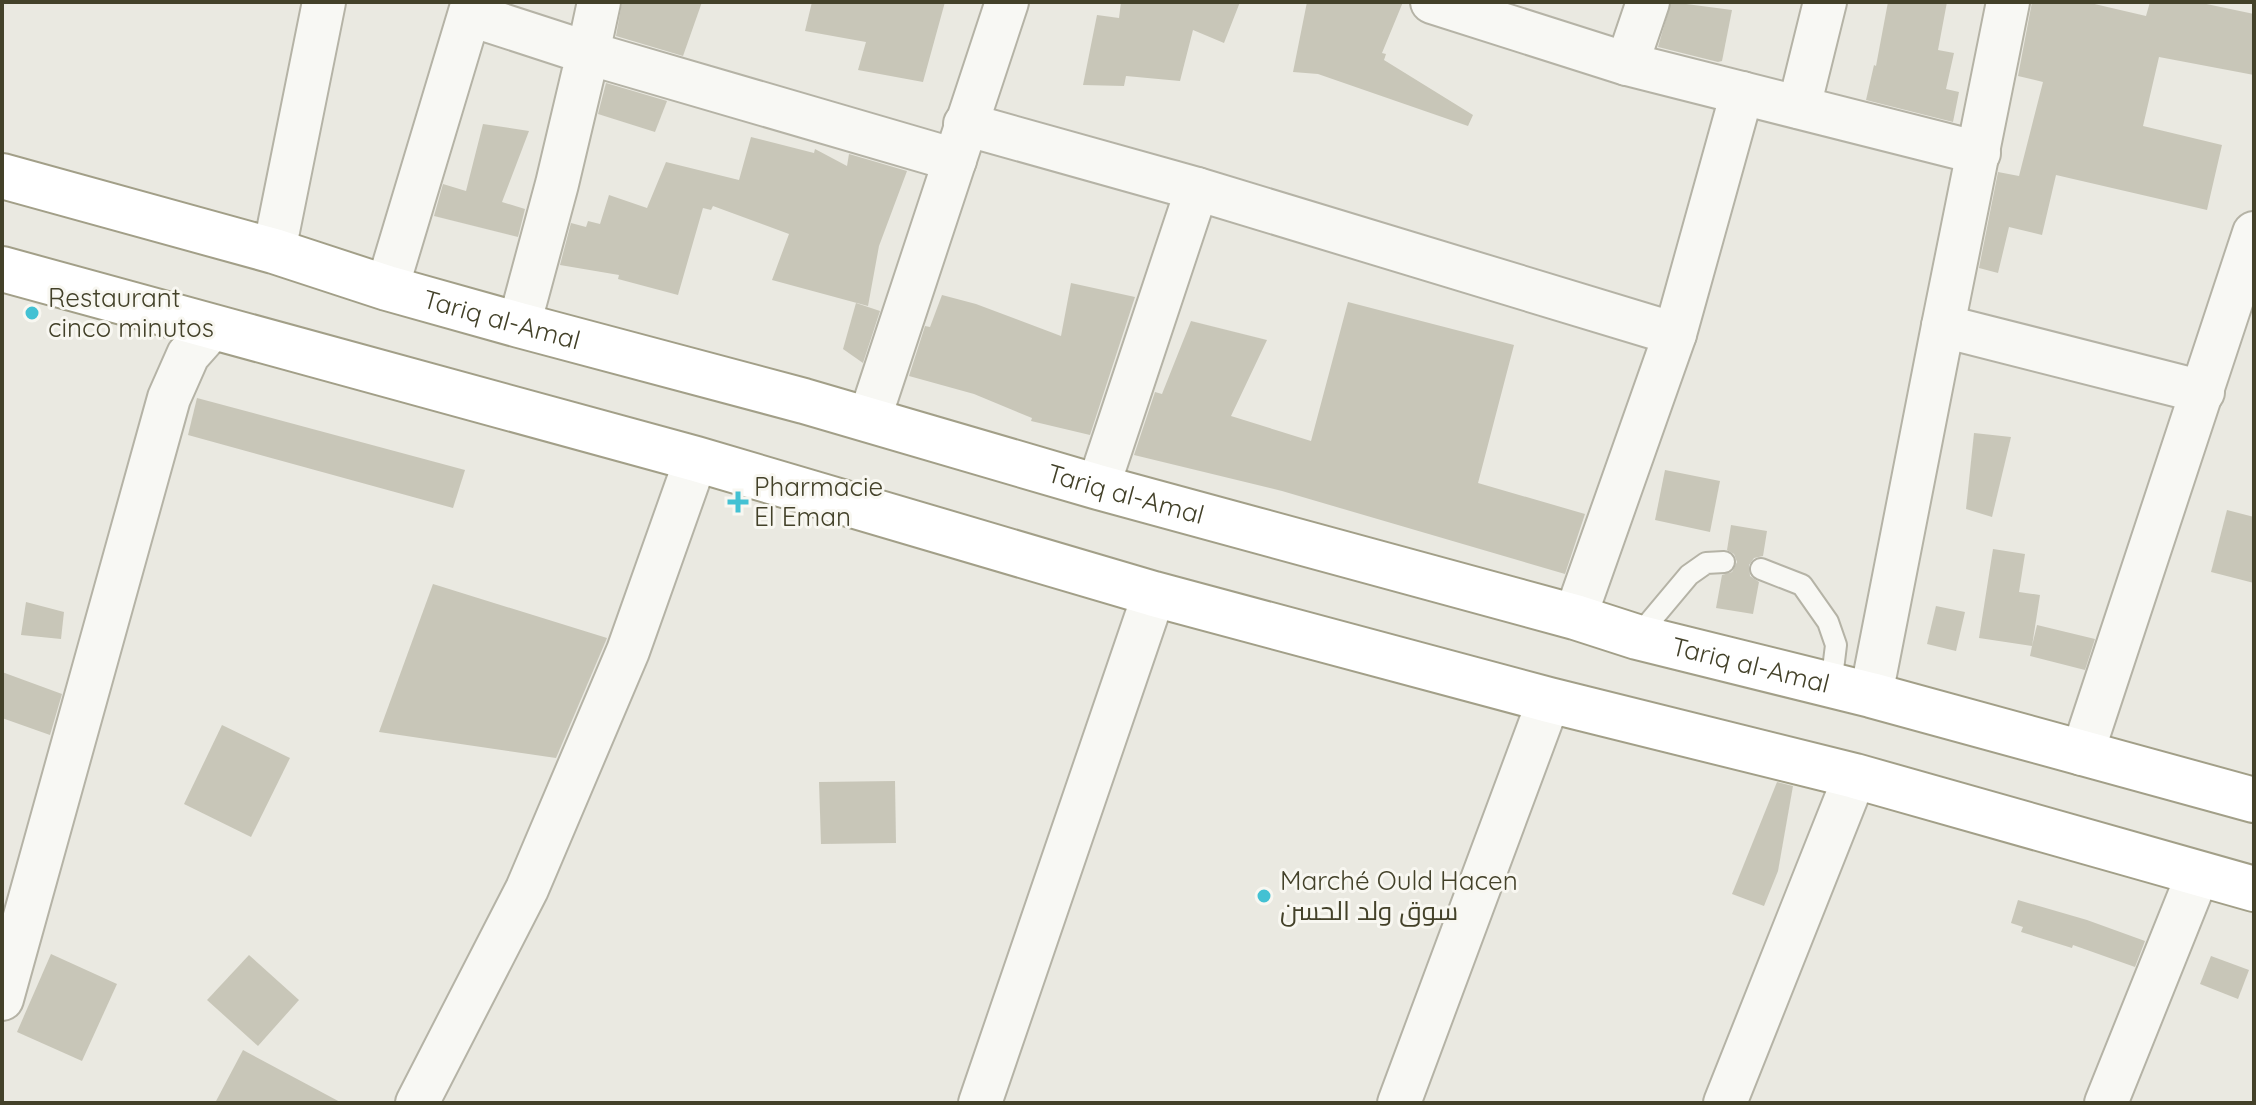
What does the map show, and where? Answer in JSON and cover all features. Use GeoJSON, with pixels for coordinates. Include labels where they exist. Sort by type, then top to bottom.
{"type":"FeatureCollection","features":[{"type":"Feature","properties":{"kind":"highway","name":"Tariq al-Amal"},"geometry":{"type":"LineString","coordinates":[[2,176],[274,251],[387,288],[1575,617],[1637,637],[1851,691],[2254,800]]}},
{"type":"Feature","properties":{"kind":"highway"},"geometry":{"type":"LineString","coordinates":[[2,269],[696,459],[1154,594],[1549,700],[1855,776],[2254,889]]}},
{"type":"Feature","properties":{"kind":"street"},"geometry":{"type":"LineString","coordinates":[[274,251],[324,2]]}},
{"type":"Feature","properties":{"kind":"street"},"geometry":{"type":"LineString","coordinates":[[519,325],[557,184],[599,2]]}},
{"type":"Feature","properties":{"kind":"street"},"geometry":{"type":"LineString","coordinates":[[869,420],[1007,2]]}},
{"type":"Feature","properties":{"kind":"street"},"geometry":{"type":"LineString","coordinates":[[1432,2],[1627,64],[1979,153]]}},
{"type":"Feature","properties":{"kind":"street"},"geometry":{"type":"LineString","coordinates":[[1627,64],[1648,2]]}},
{"type":"Feature","properties":{"kind":"street"},"geometry":{"type":"LineString","coordinates":[[1799,107],[1825,2]]}},
{"type":"Feature","properties":{"kind":"street"},"geometry":{"type":"LineString","coordinates":[[1851,691],[1943,326],[2008,2]]}},
{"type":"Feature","properties":{"kind":"street"},"geometry":{"type":"LineString","coordinates":[[387,288],[472,8],[588,53],[960,142],[1197,189],[1675,334]]}},
{"type":"Feature","properties":{"kind":"street"},"geometry":{"type":"LineString","coordinates":[[1575,617],[1675,334],[1742,93]]}},
{"type":"Feature","properties":{"kind":"street"},"geometry":{"type":"LineString","coordinates":[[1098,487],[1197,189]]}},
{"type":"Feature","properties":{"kind":"street"},"geometry":{"type":"LineString","coordinates":[[2082,754],[2254,233]]}},
{"type":"Feature","properties":{"kind":"street"},"geometry":{"type":"LineString","coordinates":[[1943,326],[2203,392]]}},
{"type":"Feature","properties":{"kind":"street"},"geometry":{"type":"LineString","coordinates":[[2,999],[169,398],[188,355],[212,328]]}},
{"type":"Feature","properties":{"kind":"street"},"geometry":{"type":"LineString","coordinates":[[417,1103],[527,889],[628,651],[696,459]]}},
{"type":"Feature","properties":{"kind":"street"},"geometry":{"type":"LineString","coordinates":[[980,1103],[1154,594]]}},
{"type":"Feature","properties":{"kind":"street"},"geometry":{"type":"LineString","coordinates":[[1399,1103],[1549,700]]}},
{"type":"Feature","properties":{"kind":"street"},"geometry":{"type":"LineString","coordinates":[[1725,1103],[1855,776]]}},
{"type":"Feature","properties":{"kind":"street"},"geometry":{"type":"LineString","coordinates":[[2106,1103],[2198,874]]}},
{"type":"Feature","properties":{"kind":"lane"},"geometry":{"type":"LineString","coordinates":[[1637,637],[1689,575],[1706,563],[1724,562]]}},
{"type":"Feature","properties":{"kind":"lane"},"geometry":{"type":"LineString","coordinates":[[1761,569],[1802,585],[1828,622],[1851,691]]}},
{"type":"Feature","properties":{"kind":"building"},"geometry":{"type":"Polygon","coordinates":[[[622,2],[702,2],[683,56],[616,36],[622,2]]]}},
{"type":"Feature","properties":{"kind":"building"},"geometry":{"type":"Polygon","coordinates":[[[812,2],[945,2],[923,82],[858,70],[866,42],[805,31],[812,2]]]}},
{"type":"Feature","properties":{"kind":"building"},"geometry":{"type":"Polygon","coordinates":[[[1121,2],[1240,2],[1224,43],[1193,30],[1180,81],[1126,76],[1124,86],[1083,85],[1097,15],[1119,18],[1121,2]]]}},
{"type":"Feature","properties":{"kind":"building"},"geometry":{"type":"Polygon","coordinates":[[[1307,2],[1403,2],[1382,53],[1386,54],[1384,60],[1473,115],[1468,126],[1318,74],[1293,72],[1307,2]]]}},
{"type":"Feature","properties":{"kind":"building"},"geometry":{"type":"Polygon","coordinates":[[[1671,2],[1732,10],[1722,61],[1658,47],[1671,2]]]}},
{"type":"Feature","properties":{"kind":"building"},"geometry":{"type":"Polygon","coordinates":[[[1888,2],[1947,2],[1938,50],[1954,53],[1946,89],[1959,92],[1953,122],[1866,100],[1888,2]]]}},
{"type":"Feature","properties":{"kind":"building"},"geometry":{"type":"Polygon","coordinates":[[[2032,2],[2086,2],[2146,16],[2150,2],[2197,2],[2254,14],[2254,75],[2159,57],[2143,126],[2222,145],[2207,210],[2056,175],[2042,235],[2009,227],[1998,273],[1979,268],[1998,172],[2019,176],[2043,82],[2018,76],[2032,2]]]}},
{"type":"Feature","properties":{"kind":"building"},"geometry":{"type":"Polygon","coordinates":[[[606,83],[667,101],[655,132],[598,114],[606,83]]]}},
{"type":"Feature","properties":{"kind":"building"},"geometry":{"type":"Polygon","coordinates":[[[483,124],[529,131],[502,202],[525,209],[518,237],[434,216],[443,184],[466,191],[483,124]]]}},
{"type":"Feature","properties":{"kind":"building"},"geometry":{"type":"Polygon","coordinates":[[[751,137],[814,153],[815,149],[847,166],[849,154],[907,171],[879,246],[868,306],[772,280],[789,234],[713,206],[711,210],[703,208],[678,295],[618,279],[619,275],[560,265],[571,223],[586,227],[588,221],[600,224],[609,195],[647,208],[666,162],[739,180],[751,137]]]}},
{"type":"Feature","properties":{"kind":"building"},"geometry":{"type":"Polygon","coordinates":[[[1071,283],[1135,297],[1090,435],[1031,421],[1032,418],[974,394],[909,376],[925,326],[930,327],[942,295],[976,304],[1061,336],[1071,283]]]}},
{"type":"Feature","properties":{"kind":"building"},"geometry":{"type":"Polygon","coordinates":[[[1348,302],[1514,345],[1478,483],[1585,514],[1565,574],[1282,491],[1134,455],[1155,392],[1162,394],[1191,321],[1267,340],[1231,416],[1311,441],[1348,302]]]}},
{"type":"Feature","properties":{"kind":"building"},"geometry":{"type":"Polygon","coordinates":[[[856,303],[880,311],[863,363],[843,349],[856,303]]]}},
{"type":"Feature","properties":{"kind":"building"},"geometry":{"type":"Polygon","coordinates":[[[197,398],[465,470],[453,508],[188,435],[197,398]]]}},
{"type":"Feature","properties":{"kind":"building"},"geometry":{"type":"Polygon","coordinates":[[[1974,433],[2011,437],[1992,517],[1966,509],[1974,433]]]}},
{"type":"Feature","properties":{"kind":"building"},"geometry":{"type":"Polygon","coordinates":[[[1665,470],[1720,481],[1710,532],[1655,520],[1665,470]]]}},
{"type":"Feature","properties":{"kind":"building"},"geometry":{"type":"Polygon","coordinates":[[[2227,510],[2254,517],[2254,583],[2211,572],[2227,510]]]}},
{"type":"Feature","properties":{"kind":"building"},"geometry":{"type":"Polygon","coordinates":[[[1731,525],[1767,531],[1763,556],[1754,558],[1749,565],[1750,576],[1759,582],[1753,614],[1716,608],[1722,575],[1732,572],[1737,562],[1734,554],[1727,550],[1731,525]]]}},
{"type":"Feature","properties":{"kind":"building"},"geometry":{"type":"Polygon","coordinates":[[[1993,549],[2025,554],[2019,592],[2040,595],[2032,646],[1979,638],[1993,549]]]}},
{"type":"Feature","properties":{"kind":"building"},"geometry":{"type":"Polygon","coordinates":[[[433,584],[607,638],[556,758],[379,732],[433,584]]]}},
{"type":"Feature","properties":{"kind":"building"},"geometry":{"type":"Polygon","coordinates":[[[26,602],[64,612],[61,639],[21,635],[26,602]]]}},
{"type":"Feature","properties":{"kind":"building"},"geometry":{"type":"Polygon","coordinates":[[[1936,606],[1965,612],[1956,651],[1927,644],[1936,606]]]}},
{"type":"Feature","properties":{"kind":"building"},"geometry":{"type":"Polygon","coordinates":[[[2037,625],[2095,639],[2085,670],[2030,656],[2037,625]]]}},
{"type":"Feature","properties":{"kind":"building"},"geometry":{"type":"Polygon","coordinates":[[[2,672],[62,694],[50,735],[2,718],[2,672]]]}},
{"type":"Feature","properties":{"kind":"building"},"geometry":{"type":"Polygon","coordinates":[[[222,725],[290,758],[251,837],[184,804],[222,725]]]}},
{"type":"Feature","properties":{"kind":"building"},"geometry":{"type":"Polygon","coordinates":[[[895,781],[896,843],[821,844],[819,782],[895,781]]]}},
{"type":"Feature","properties":{"kind":"building"},"geometry":{"type":"Polygon","coordinates":[[[1777,782],[1793,786],[1778,871],[1764,906],[1732,894],[1777,782]]]}},
{"type":"Feature","properties":{"kind":"building"},"geometry":{"type":"Polygon","coordinates":[[[2018,900],[2145,941],[2135,967],[2073,945],[2072,948],[2021,932],[2023,927],[2011,923],[2018,900]]]}},
{"type":"Feature","properties":{"kind":"building"},"geometry":{"type":"Polygon","coordinates":[[[51,954],[117,984],[82,1061],[17,1032],[51,954]]]}},
{"type":"Feature","properties":{"kind":"building"},"geometry":{"type":"Polygon","coordinates":[[[249,955],[299,1000],[258,1046],[207,1000],[249,955]]]}},
{"type":"Feature","properties":{"kind":"building"},"geometry":{"type":"Polygon","coordinates":[[[2211,956],[2249,970],[2238,999],[2200,984],[2211,956]]]}},
{"type":"Feature","properties":{"kind":"building"},"geometry":{"type":"Polygon","coordinates":[[[243,1050],[342,1103],[215,1103],[243,1050]]]}},
{"type":"Feature","properties":{"kind":"place","name":"Restaurant cinco minutos"},"geometry":{"type":"Point","coordinates":[32,313]}},
{"type":"Feature","properties":{"kind":"place","name":"Pharmacie El Eman"},"geometry":{"type":"Point","coordinates":[738,502]}},
{"type":"Feature","properties":{"kind":"place","name":"Marché Ould Hacen سوق ولد الحسن"},"geometry":{"type":"Point","coordinates":[1264,896]}}]}
